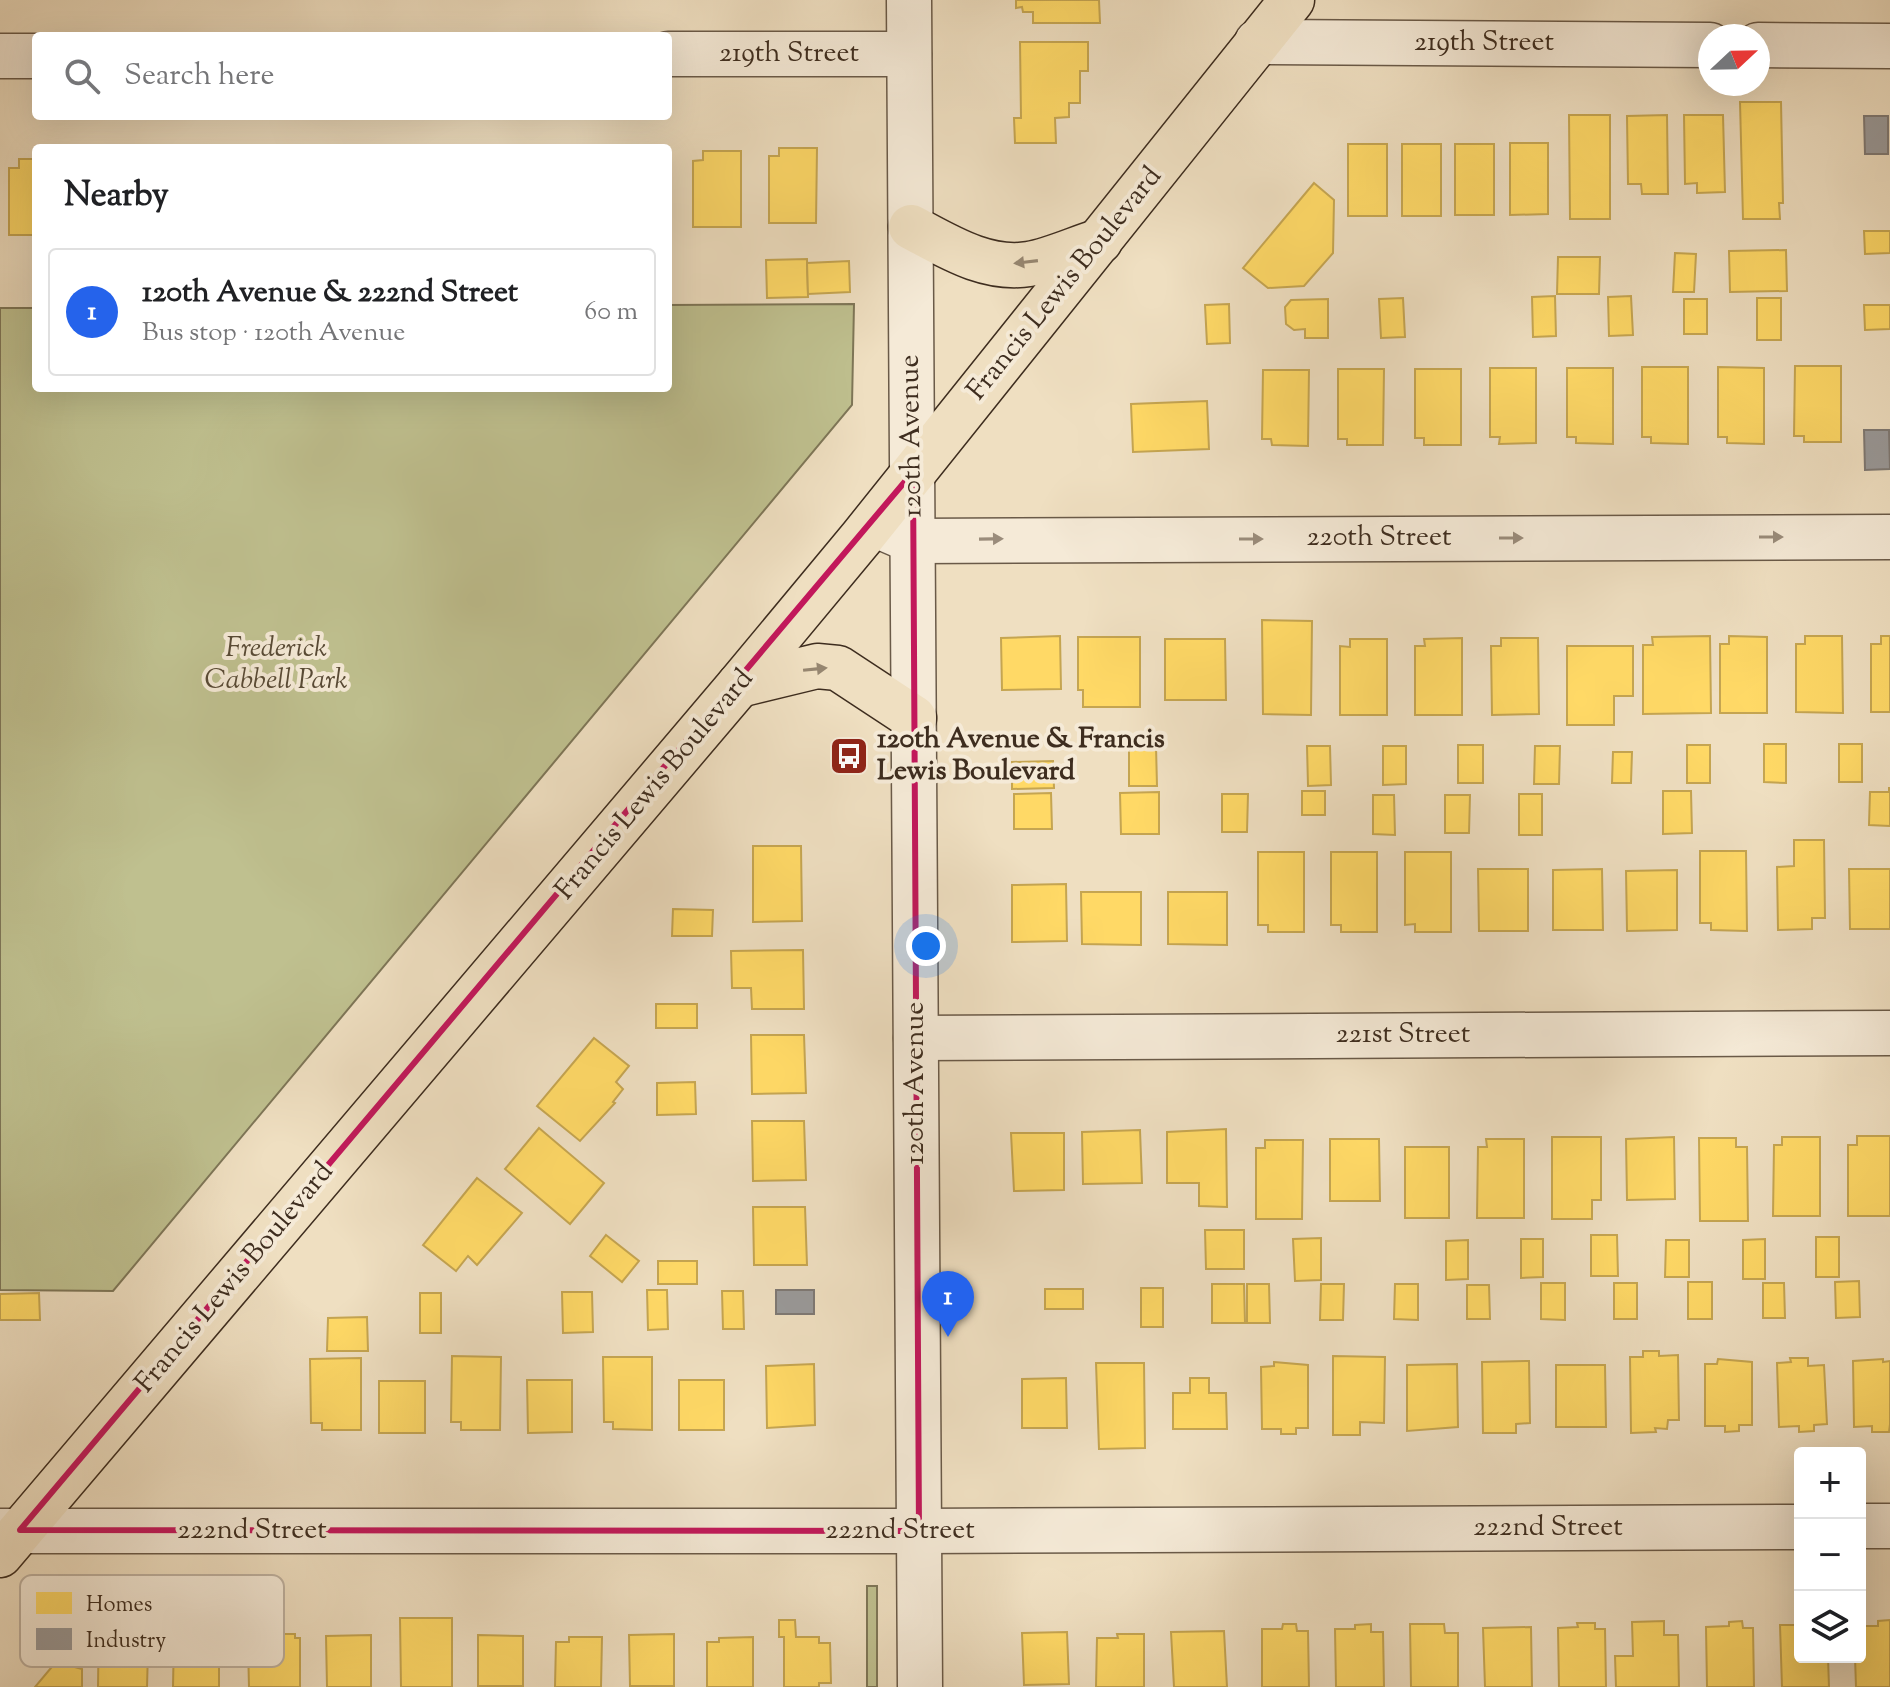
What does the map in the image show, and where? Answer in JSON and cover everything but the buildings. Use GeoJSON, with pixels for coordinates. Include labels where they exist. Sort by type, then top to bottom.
{"type":"FeatureCollection","features":[{"type":"Feature","properties":{"kind":"main road","name":"Francis Lewis Boulevard"},"geometry":{"type":"LineString","coordinates":[[7,1539],[739,685],[1292,0]]}},
{"type":"Feature","properties":{"kind":"main road"},"geometry":{"type":"LineString","coordinates":[[911,227],[964,255],[997,264],[1028,264],[1100,241]]}},
{"type":"Feature","properties":{"kind":"main road"},"geometry":{"type":"LineString","coordinates":[[739,685],[817,666],[838,668],[914,718]]}},
{"type":"Feature","properties":{"kind":"street","name":"120th Avenue"},"geometry":{"type":"LineString","coordinates":[[909,0],[920,1687]]}},
{"type":"Feature","properties":{"kind":"street","name":"219th Street"},"geometry":{"type":"LineString","coordinates":[[1257,42],[1698,45]]}},
{"type":"Feature","properties":{"kind":"street"},"geometry":{"type":"LineString","coordinates":[[1770,45],[1890,46]]}},
{"type":"Feature","properties":{"kind":"street","name":"219th Street"},"geometry":{"type":"LineString","coordinates":[[672,54],[909,54]]}},
{"type":"Feature","properties":{"kind":"street"},"geometry":{"type":"LineString","coordinates":[[0,56],[32,56]]}},
{"type":"Feature","properties":{"kind":"street","name":"220th Street"},"geometry":{"type":"LineString","coordinates":[[872,524],[913,541],[1890,537]]}},
{"type":"Feature","properties":{"kind":"street","name":"221st Street"},"geometry":{"type":"LineString","coordinates":[[916,1038],[1890,1033]]}},
{"type":"Feature","properties":{"kind":"street"},"geometry":{"type":"LineString","coordinates":[[1866,1526],[1890,1526]]}},
{"type":"Feature","properties":{"kind":"street","name":"222nd Street"},"geometry":{"type":"LineString","coordinates":[[7,1539],[1794,1527]]}},
{"type":"Feature","properties":{"kind":"highlighted area"},"geometry":{"type":"Polygon","coordinates":[[[913,472],[919,1531],[20,1530],[913,472]]]}},
{"type":"Feature","properties":{"kind":"green space","name":"Frederick Cabbell Park"},"geometry":{"type":"Polygon","coordinates":[[[854,304],[852,405],[113,1291],[0,1290],[0,308],[32,308],[32,392],[672,392],[672,305],[854,304]]]}},
{"type":"Feature","properties":{"kind":"green space"},"geometry":{"type":"Polygon","coordinates":[[[867,1586],[877,1586],[877,1687],[867,1687],[867,1586]]]}},
{"type":"Feature","properties":{"kind":"place","name":"120th Avenue & Francis Lewis Boulevard"},"geometry":{"type":"Point","coordinates":[849,756]}},
{"type":"Feature","properties":{"kind":"place","name":"120th Avenue & 222nd Street"},"geometry":{"type":"Point","coordinates":[948,1337]}}]}
